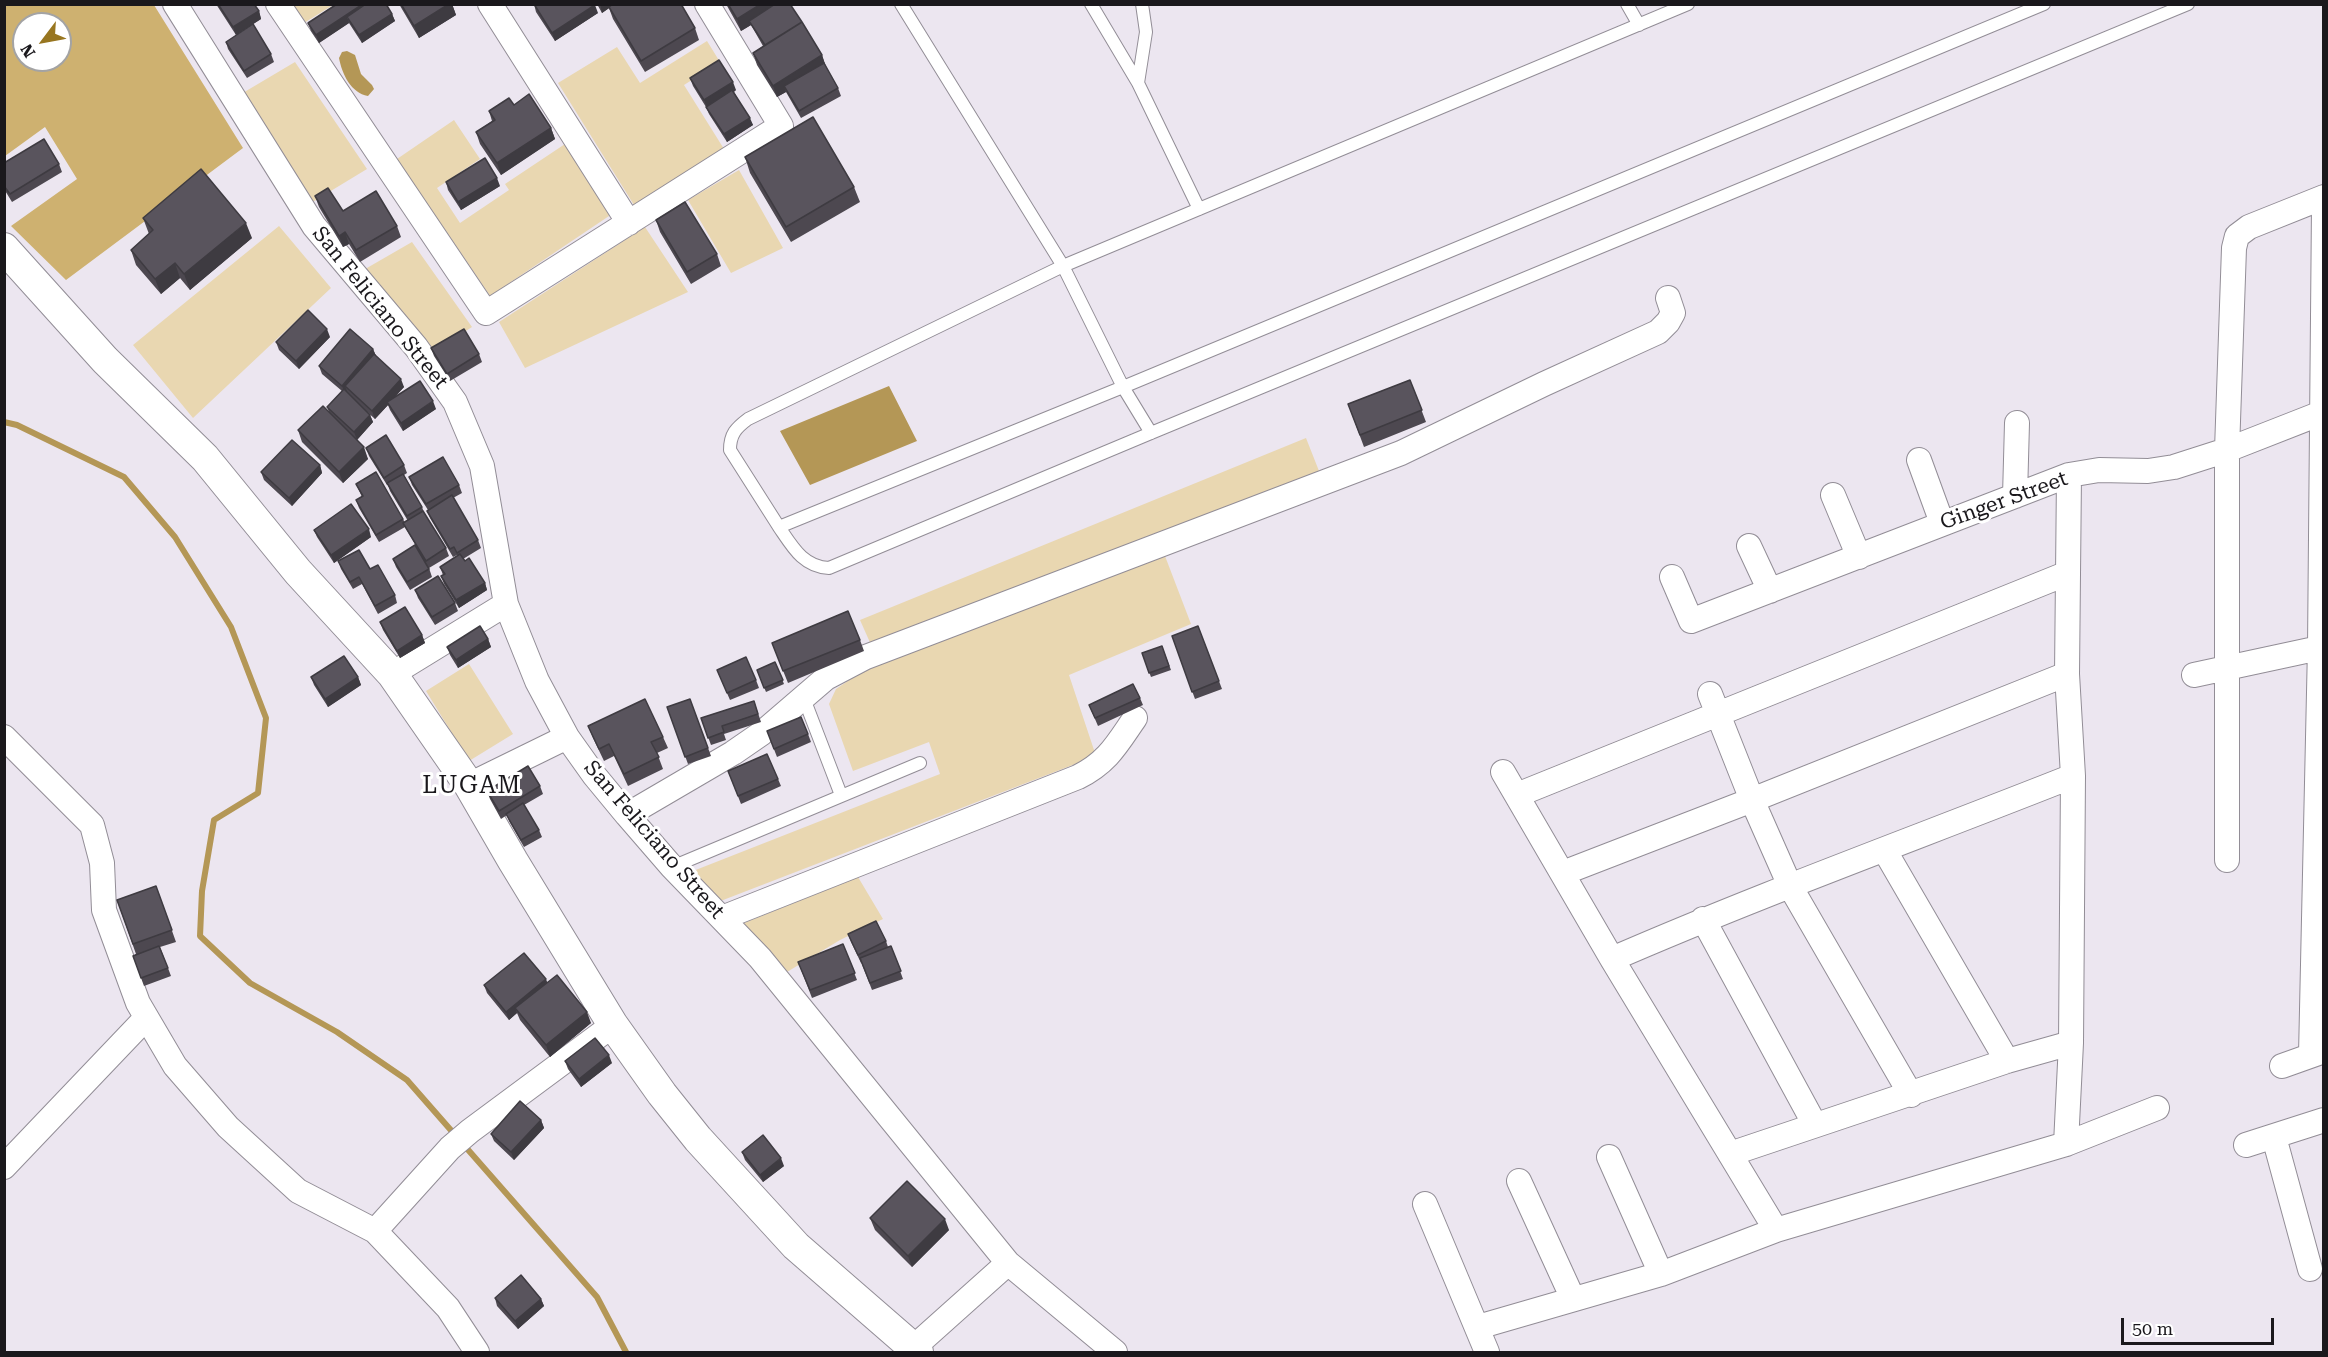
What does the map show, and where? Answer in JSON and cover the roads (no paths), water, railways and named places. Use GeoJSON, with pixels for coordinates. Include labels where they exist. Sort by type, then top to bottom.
{"type":"FeatureCollection","features":[{"type":"Feature","properties":{"kind":"street","name":"San Feliciano Street"},"geometry":{"type":"LineString","coordinates":[[175,4],[314,226],[416,347],[455,402],[482,466],[506,604],[537,681],[567,737],[594,775],[672,867],[760,958],[1008,1263],[1115,1353]]}},
{"type":"Feature","properties":{"kind":"street"},"geometry":{"type":"LineString","coordinates":[[278,4],[486,313],[781,126],[707,4]]}},
{"type":"Feature","properties":{"kind":"street"},"geometry":{"type":"LineString","coordinates":[[490,4],[629,223]]}},
{"type":"Feature","properties":{"kind":"street"},"geometry":{"type":"LineString","coordinates":[[2227,860],[2227,450],[2234,248],[2237,236],[2249,227],[2324,197]]}},
{"type":"Feature","properties":{"kind":"street"},"geometry":{"type":"LineString","coordinates":[[2282,1066],[2317,1053],[2324,206]]}},
{"type":"Feature","properties":{"kind":"street"},"geometry":{"type":"LineString","coordinates":[[4,248],[105,360],[205,458],[298,572],[392,674],[469,785],[613,1025],[662,1094],[698,1139],[796,1246],[914,1351],[1008,1263]]}},
{"type":"Feature","properties":{"kind":"street"},"geometry":{"type":"LineString","coordinates":[[627,815],[733,753],[762,733],[826,678],[866,657],[1401,453],[1658,332],[1673,313],[1668,298]]}},
{"type":"Feature","properties":{"kind":"street","name":"Ginger Street"},"geometry":{"type":"LineString","coordinates":[[1672,577],[1691,621],[2069,476],[2099,470],[2148,471],[2174,467],[2227,450],[2322,412]]}},
{"type":"Feature","properties":{"kind":"street"},"geometry":{"type":"LineString","coordinates":[[2015,496],[2017,423]]}},
{"type":"Feature","properties":{"kind":"street"},"geometry":{"type":"LineString","coordinates":[[1919,460],[1942,523]]}},
{"type":"Feature","properties":{"kind":"street"},"geometry":{"type":"LineString","coordinates":[[2066,1144],[2071,1043],[2073,776],[2067,674],[2069,476]]}},
{"type":"Feature","properties":{"kind":"street"},"geometry":{"type":"LineString","coordinates":[[1833,495],[1859,557]]}},
{"type":"Feature","properties":{"kind":"street"},"geometry":{"type":"LineString","coordinates":[[1749,546],[1770,591]]}},
{"type":"Feature","properties":{"kind":"street"},"geometry":{"type":"LineString","coordinates":[[1517,795],[1714,704],[2068,573]]}},
{"type":"Feature","properties":{"kind":"street"},"geometry":{"type":"LineString","coordinates":[[392,674],[506,604]]}},
{"type":"Feature","properties":{"kind":"street"},"geometry":{"type":"LineString","coordinates":[[2194,675],[2322,647]]}},
{"type":"Feature","properties":{"kind":"street"},"geometry":{"type":"LineString","coordinates":[[1563,873],[2067,674]]}},
{"type":"Feature","properties":{"kind":"street"},"geometry":{"type":"LineString","coordinates":[[1714,704],[1752,800],[1790,886],[1911,1095]]}},
{"type":"Feature","properties":{"kind":"street"},"geometry":{"type":"LineString","coordinates":[[722,918],[1087,772],[1108,756],[1135,718]]}},
{"type":"Feature","properties":{"kind":"street"},"geometry":{"type":"LineString","coordinates":[[469,785],[567,737]]}},
{"type":"Feature","properties":{"kind":"street"},"geometry":{"type":"LineString","coordinates":[[4,738],[92,825],[102,863],[104,910],[138,1003],[175,1066],[228,1127],[298,1191],[375,1231],[448,1308],[477,1353]]}},
{"type":"Feature","properties":{"kind":"street"},"geometry":{"type":"LineString","coordinates":[[1503,772],[1612,959],[1776,1230]]}},
{"type":"Feature","properties":{"kind":"street"},"geometry":{"type":"LineString","coordinates":[[1612,959],[1703,920],[2073,776]]}},
{"type":"Feature","properties":{"kind":"street"},"geometry":{"type":"LineString","coordinates":[[1885,851],[2007,1061]]}},
{"type":"Feature","properties":{"kind":"street"},"geometry":{"type":"LineString","coordinates":[[1703,920],[1815,1125]]}},
{"type":"Feature","properties":{"kind":"street"},"geometry":{"type":"LineString","coordinates":[[4,1167],[146,1018]]}},
{"type":"Feature","properties":{"kind":"street"},"geometry":{"type":"LineString","coordinates":[[375,1231],[450,1148],[613,1025]]}},
{"type":"Feature","properties":{"kind":"street"},"geometry":{"type":"LineString","coordinates":[[1730,1154],[2007,1061],[2071,1043]]}},
{"type":"Feature","properties":{"kind":"street"},"geometry":{"type":"LineString","coordinates":[[1478,1327],[1661,1274],[1776,1230],[2066,1144],[2157,1108]]}},
{"type":"Feature","properties":{"kind":"street"},"geometry":{"type":"LineString","coordinates":[[2246,1145],[2324,1120]]}},
{"type":"Feature","properties":{"kind":"street"},"geometry":{"type":"LineString","coordinates":[[2274,1137],[2310,1269]]}},
{"type":"Feature","properties":{"kind":"street"},"geometry":{"type":"LineString","coordinates":[[1609,1157],[1661,1274]]}},
{"type":"Feature","properties":{"kind":"street"},"geometry":{"type":"LineString","coordinates":[[1519,1181],[1573,1299]]}},
{"type":"Feature","properties":{"kind":"street"},"geometry":{"type":"LineString","coordinates":[[1425,1204],[1487,1353]]}},
{"type":"Feature","properties":{"kind":"lane"},"geometry":{"type":"LineString","coordinates":[[901,4],[1063,266],[1123,387],[1151,433]]}},
{"type":"Feature","properties":{"kind":"lane"},"geometry":{"type":"LineString","coordinates":[[1091,4],[1138,83],[1199,209]]}},
{"type":"Feature","properties":{"kind":"lane"},"geometry":{"type":"LineString","coordinates":[[1138,83],[1146,32],[1142,4]]}},
{"type":"Feature","properties":{"kind":"lane"},"geometry":{"type":"LineString","coordinates":[[1627,4],[1639,26]]}},
{"type":"Feature","properties":{"kind":"lane"},"geometry":{"type":"LineString","coordinates":[[1688,4],[1063,266],[748,418],[736,428],[730,438],[730,450],[799,555],[817,568],[829,568],[2188,4]]}},
{"type":"Feature","properties":{"kind":"lane"},"geometry":{"type":"LineString","coordinates":[[779,526],[1123,387],[2044,4]]}},
{"type":"Feature","properties":{"kind":"lane"},"geometry":{"type":"LineString","coordinates":[[803,696],[841,795]]}},
{"type":"Feature","properties":{"kind":"lane"},"geometry":{"type":"LineString","coordinates":[[672,867],[920,763]]}},
{"type":"Feature","properties":{"kind":"waterway"},"geometry":{"type":"LineString","coordinates":[[4,422],[17,425],[124,477],[175,537],[231,627],[266,718],[258,793],[214,820],[202,891],[200,936],[250,983],[337,1032],[407,1080],[456,1136]]}},
{"type":"Feature","properties":{"kind":"waterway"},"geometry":{"type":"LineString","coordinates":[[463,1144],[597,1297],[626,1352]]}},
{"type":"Feature","properties":{"kind":"district","name":"LUGAM"},"geometry":{"type":"Point","coordinates":[472,786]}}]}
